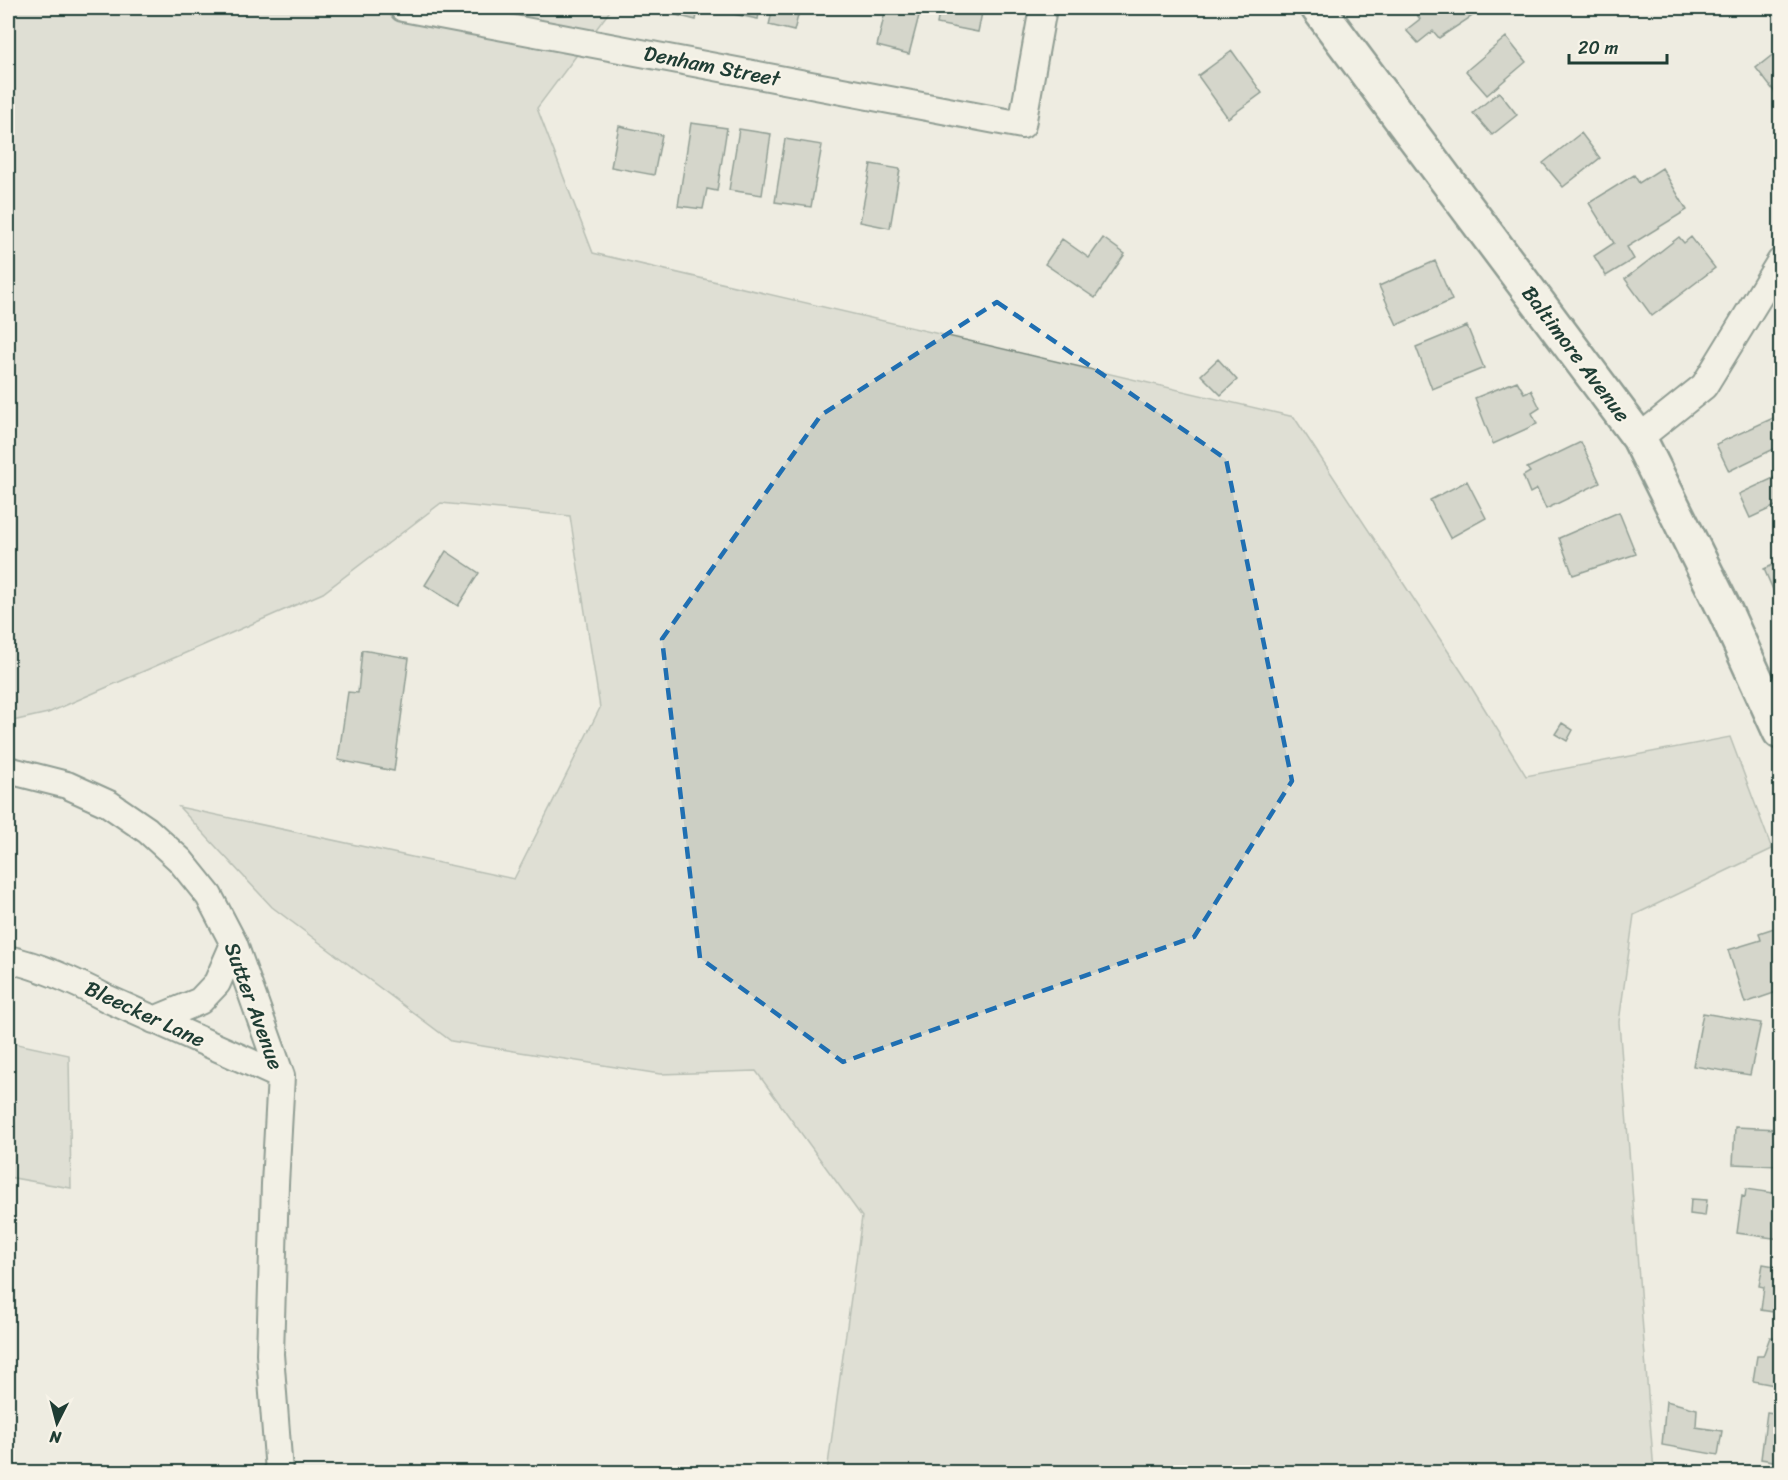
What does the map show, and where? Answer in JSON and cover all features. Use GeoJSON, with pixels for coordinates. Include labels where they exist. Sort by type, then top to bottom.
{"type":"FeatureCollection","features":[{"type":"Feature","properties":{"kind":"street","name":"Denham Street"},"geometry":{"type":"LineString","coordinates":[[403,8],[1022,125],[1043,8]]}},
{"type":"Feature","properties":{"kind":"street","name":"Baltimore Avenue"},"geometry":{"type":"LineString","coordinates":[[1318,8],[1639,438],[1726,613],[1780,732]]}},
{"type":"Feature","properties":{"kind":"street"},"geometry":{"type":"LineString","coordinates":[[1639,438],[1704,386],[1780,262]]}},
{"type":"Feature","properties":{"kind":"street","name":"Sutter Avenue"},"geometry":{"type":"LineString","coordinates":[[8,770],[67,785],[109,804],[147,830],[180,860],[209,896],[234,944],[281,1076],[270,1354],[279,1473]]}},
{"type":"Feature","properties":{"kind":"street"},"geometry":{"type":"LineString","coordinates":[[154,1020],[200,1001],[217,983],[234,944]]}},
{"type":"Feature","properties":{"kind":"street","name":"Bleecker Lane"},"geometry":{"type":"LineString","coordinates":[[8,959],[27,963],[82,985],[154,1020],[281,1076]]}},
{"type":"Feature","properties":{"kind":"highlighted area"},"geometry":{"type":"Polygon","coordinates":[[[997,302],[1226,459],[1292,781],[1194,937],[843,1062],[700,958],[662,639],[821,415],[997,302]]]}},
{"type":"Feature","properties":{"kind":"shaded area"},"geometry":{"type":"Polygon","coordinates":[[[8,8],[612,8],[537,108],[593,253],[1294,417],[1465,677],[1526,776],[1730,737],[1772,849],[1634,915],[1619,1022],[1654,1472],[827,1472],[862,1217],[756,1071],[660,1074],[451,1041],[272,907],[179,807],[514,879],[600,708],[570,516],[441,503],[323,593],[48,713],[8,722],[8,8]]]}},
{"type":"Feature","properties":{"kind":"shaded area"},"geometry":{"type":"Polygon","coordinates":[[[8,1042],[69,1055],[71,1188],[8,1177],[8,1042]]]}},
{"type":"Feature","properties":{"kind":"building"},"geometry":{"type":"Polygon","coordinates":[[[673,8],[703,8],[703,10],[698,9],[696,20],[672,14],[673,8]]]}},
{"type":"Feature","properties":{"kind":"building"},"geometry":{"type":"Polygon","coordinates":[[[713,8],[760,8],[758,19],[713,10],[713,8]]]}},
{"type":"Feature","properties":{"kind":"building"},"geometry":{"type":"Polygon","coordinates":[[[773,8],[800,8],[794,31],[769,25],[773,8]]]}},
{"type":"Feature","properties":{"kind":"building"},"geometry":{"type":"Polygon","coordinates":[[[886,8],[921,8],[909,54],[877,46],[886,8]]]}},
{"type":"Feature","properties":{"kind":"building"},"geometry":{"type":"Polygon","coordinates":[[[940,8],[983,8],[978,32],[937,24],[940,8]]]}},
{"type":"Feature","properties":{"kind":"building"},"geometry":{"type":"Polygon","coordinates":[[[1418,8],[1477,8],[1480,11],[1439,38],[1433,31],[1418,43],[1406,30],[1420,19],[1414,11],[1418,8]]]}},
{"type":"Feature","properties":{"kind":"building"},"geometry":{"type":"Polygon","coordinates":[[[1506,37],[1526,62],[1487,95],[1466,71],[1506,37]]]}},
{"type":"Feature","properties":{"kind":"building"},"geometry":{"type":"Polygon","coordinates":[[[1780,49],[1780,99],[1756,68],[1780,49]]]}},
{"type":"Feature","properties":{"kind":"building"},"geometry":{"type":"Polygon","coordinates":[[[1232,51],[1262,93],[1228,118],[1198,76],[1232,51]]]}},
{"type":"Feature","properties":{"kind":"building"},"geometry":{"type":"Polygon","coordinates":[[[1499,92],[1517,115],[1492,135],[1473,113],[1499,92]]]}},
{"type":"Feature","properties":{"kind":"building"},"geometry":{"type":"Polygon","coordinates":[[[691,123],[727,128],[717,191],[707,189],[703,209],[678,206],[691,123]]]}},
{"type":"Feature","properties":{"kind":"building"},"geometry":{"type":"Polygon","coordinates":[[[619,126],[662,135],[654,175],[611,167],[619,126]]]}},
{"type":"Feature","properties":{"kind":"building"},"geometry":{"type":"Polygon","coordinates":[[[739,129],[771,134],[762,195],[729,190],[739,129]]]}},
{"type":"Feature","properties":{"kind":"building"},"geometry":{"type":"Polygon","coordinates":[[[1581,133],[1600,158],[1563,187],[1543,163],[1581,133]]]}},
{"type":"Feature","properties":{"kind":"building"},"geometry":{"type":"Polygon","coordinates":[[[785,139],[822,145],[811,207],[775,202],[785,139]]]}},
{"type":"Feature","properties":{"kind":"building"},"geometry":{"type":"Polygon","coordinates":[[[871,164],[900,169],[890,228],[860,222],[871,164]]]}},
{"type":"Feature","properties":{"kind":"building"},"geometry":{"type":"Polygon","coordinates":[[[1662,168],[1687,210],[1627,247],[1634,259],[1606,276],[1594,256],[1614,243],[1589,203],[1634,175],[1639,183],[1662,168]]]}},
{"type":"Feature","properties":{"kind":"building"},"geometry":{"type":"Polygon","coordinates":[[[1679,237],[1684,243],[1691,237],[1715,268],[1652,316],[1625,279],[1679,237]]]}},
{"type":"Feature","properties":{"kind":"building"},"geometry":{"type":"Polygon","coordinates":[[[1103,238],[1125,254],[1095,298],[1045,264],[1062,239],[1089,258],[1103,238]]]}},
{"type":"Feature","properties":{"kind":"building"},"geometry":{"type":"Polygon","coordinates":[[[1435,261],[1452,300],[1397,325],[1379,286],[1435,261]]]}},
{"type":"Feature","properties":{"kind":"building"},"geometry":{"type":"Polygon","coordinates":[[[1467,326],[1484,368],[1432,389],[1416,347],[1467,326]]]}},
{"type":"Feature","properties":{"kind":"building"},"geometry":{"type":"Polygon","coordinates":[[[1218,359],[1237,380],[1221,395],[1201,375],[1218,359]]]}},
{"type":"Feature","properties":{"kind":"building"},"geometry":{"type":"Polygon","coordinates":[[[1517,381],[1524,393],[1531,390],[1540,408],[1532,413],[1537,424],[1493,444],[1475,398],[1517,381]]]}},
{"type":"Feature","properties":{"kind":"building"},"geometry":{"type":"Polygon","coordinates":[[[1780,415],[1780,446],[1729,471],[1716,444],[1780,415]]]}},
{"type":"Feature","properties":{"kind":"building"},"geometry":{"type":"Polygon","coordinates":[[[1581,442],[1600,483],[1546,509],[1537,489],[1530,493],[1523,476],[1530,472],[1527,468],[1581,442]]]}},
{"type":"Feature","properties":{"kind":"building"},"geometry":{"type":"Polygon","coordinates":[[[1780,475],[1780,504],[1750,518],[1739,494],[1780,475]]]}},
{"type":"Feature","properties":{"kind":"building"},"geometry":{"type":"Polygon","coordinates":[[[1467,481],[1486,518],[1450,538],[1430,500],[1467,481]]]}},
{"type":"Feature","properties":{"kind":"building"},"geometry":{"type":"Polygon","coordinates":[[[1619,512],[1636,554],[1573,575],[1559,538],[1619,512]]]}},
{"type":"Feature","properties":{"kind":"building"},"geometry":{"type":"Polygon","coordinates":[[[446,551],[479,573],[458,606],[425,585],[446,551]]]}},
{"type":"Feature","properties":{"kind":"building"},"geometry":{"type":"Polygon","coordinates":[[[1780,562],[1780,589],[1774,592],[1764,569],[1780,562]]]}},
{"type":"Feature","properties":{"kind":"building"},"geometry":{"type":"Polygon","coordinates":[[[362,650],[409,658],[394,771],[338,760],[348,692],[358,693],[362,650]]]}},
{"type":"Feature","properties":{"kind":"building"},"geometry":{"type":"Polygon","coordinates":[[[1562,723],[1573,730],[1567,741],[1555,734],[1562,723]]]}},
{"type":"Feature","properties":{"kind":"building"},"geometry":{"type":"Polygon","coordinates":[[[1780,926],[1780,991],[1745,1003],[1728,950],[1761,940],[1759,933],[1780,926]]]}},
{"type":"Feature","properties":{"kind":"building"},"geometry":{"type":"Polygon","coordinates":[[[1703,1013],[1761,1023],[1750,1075],[1693,1066],[1703,1013]]]}},
{"type":"Feature","properties":{"kind":"building"},"geometry":{"type":"Polygon","coordinates":[[[1735,1127],[1780,1129],[1780,1166],[1733,1164],[1735,1127]]]}},
{"type":"Feature","properties":{"kind":"building"},"geometry":{"type":"Polygon","coordinates":[[[1746,1189],[1780,1194],[1780,1239],[1737,1233],[1742,1196],[1745,1197],[1746,1189]]]}},
{"type":"Feature","properties":{"kind":"building"},"geometry":{"type":"Polygon","coordinates":[[[1691,1199],[1707,1200],[1705,1216],[1690,1214],[1691,1199]]]}},
{"type":"Feature","properties":{"kind":"building"},"geometry":{"type":"Polygon","coordinates":[[[1763,1264],[1780,1267],[1780,1313],[1761,1310],[1764,1287],[1759,1286],[1763,1264]]]}},
{"type":"Feature","properties":{"kind":"building"},"geometry":{"type":"Polygon","coordinates":[[[1770,1337],[1780,1338],[1780,1386],[1753,1381],[1757,1356],[1763,1356],[1770,1337]]]}},
{"type":"Feature","properties":{"kind":"building"},"geometry":{"type":"Polygon","coordinates":[[[1666,1401],[1697,1409],[1696,1427],[1722,1431],[1718,1455],[1662,1445],[1666,1401]]]}},
{"type":"Feature","properties":{"kind":"building"},"geometry":{"type":"Polygon","coordinates":[[[1767,1412],[1780,1414],[1780,1462],[1761,1459],[1767,1412]]]}}]}
